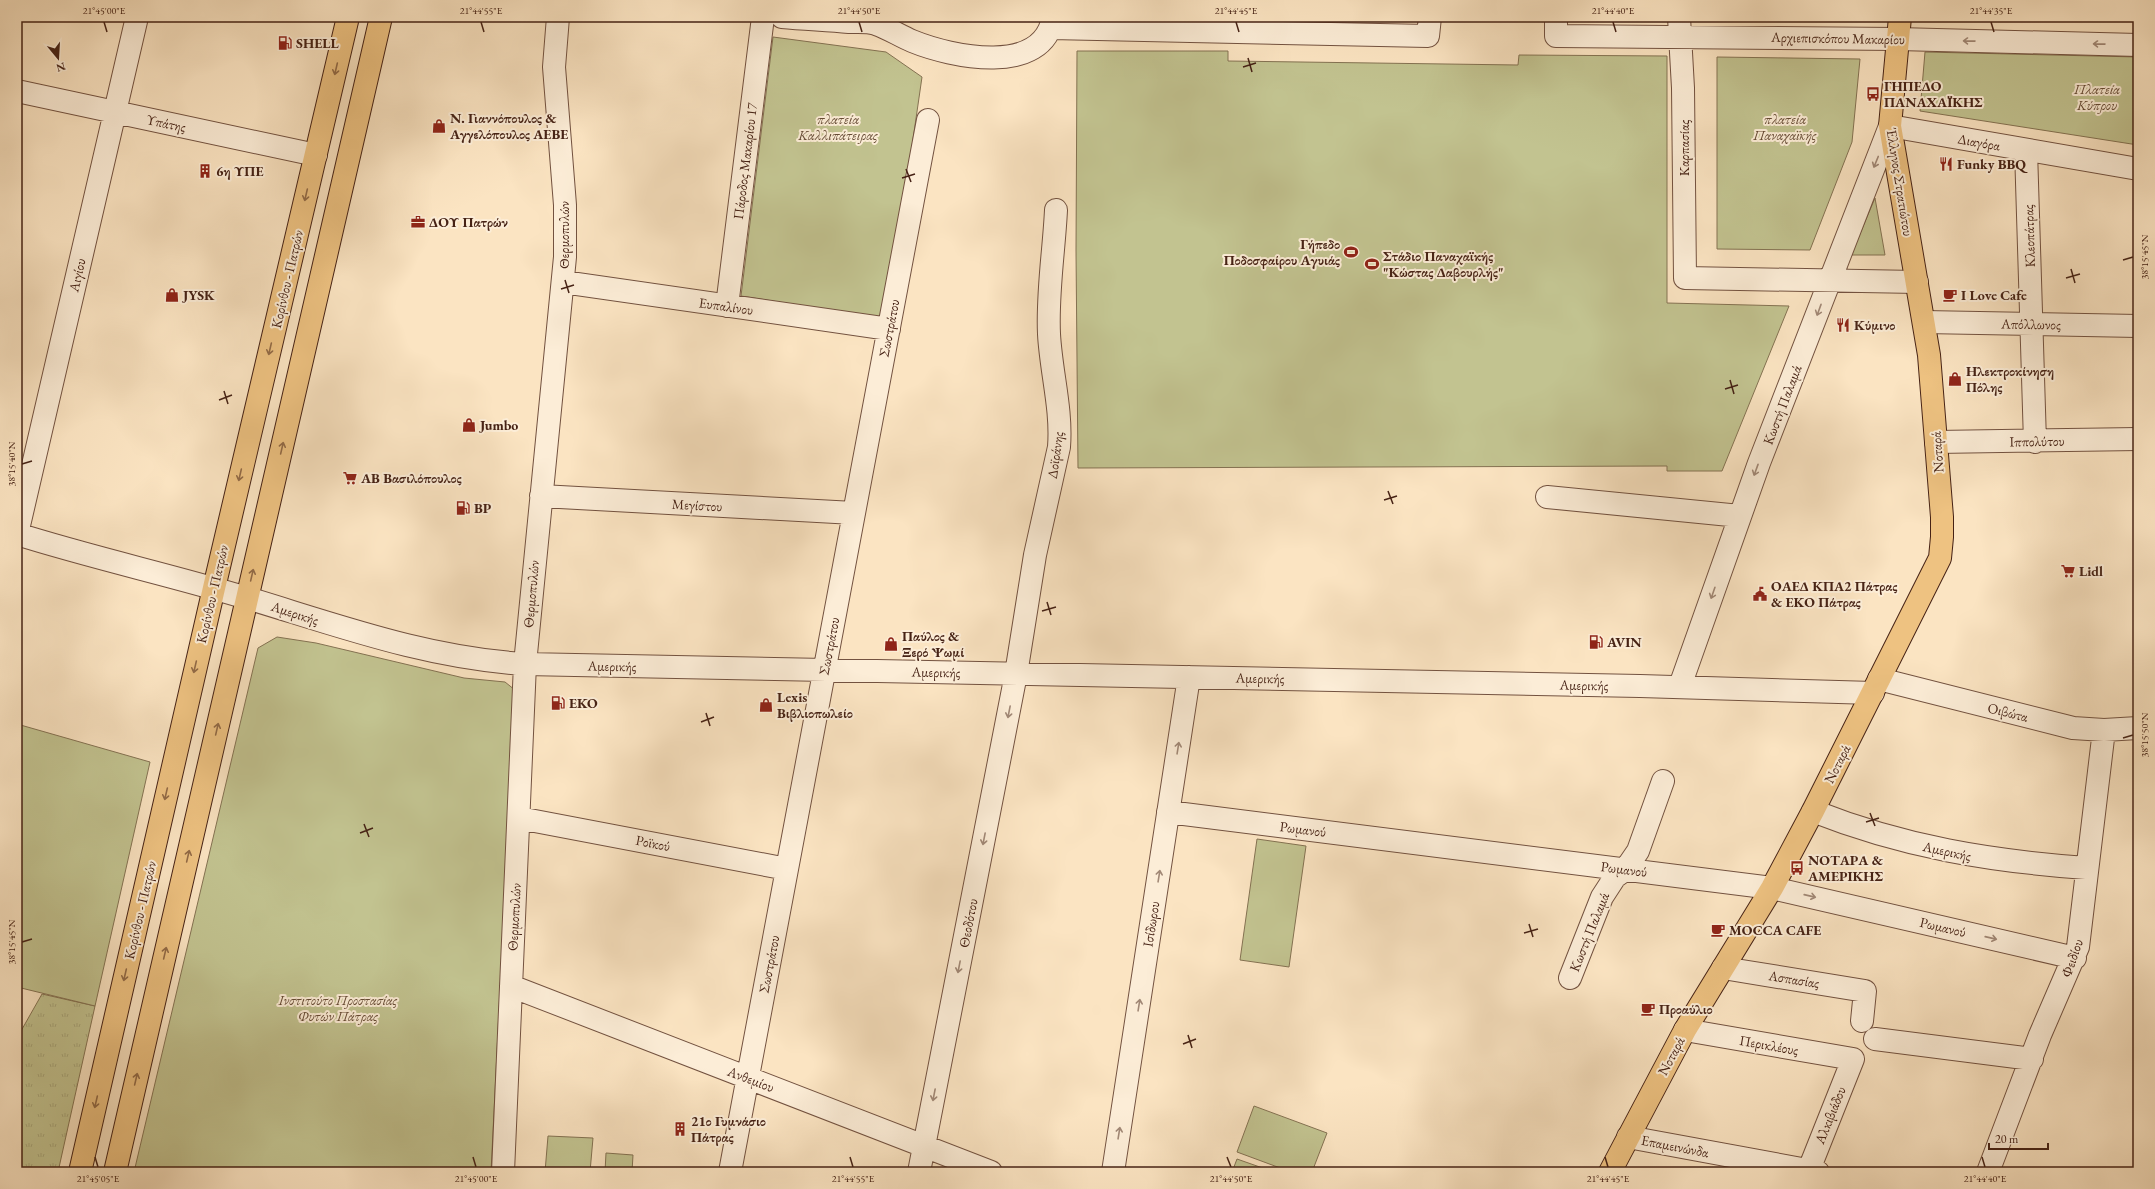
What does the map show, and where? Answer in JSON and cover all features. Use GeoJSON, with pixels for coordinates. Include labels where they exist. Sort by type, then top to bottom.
{"type":"FeatureCollection","features":[{"type":"Feature","properties":{"kind":"main road","name":"Κορίνθου - Πατρών"},"geometry":{"type":"LineString","coordinates":[[80,1172],[214,588],[348,17]]}},
{"type":"Feature","properties":{"kind":"main road"},"geometry":{"type":"LineString","coordinates":[[115,1172],[381,17]]}},
{"type":"Feature","properties":{"kind":"main road","name":"Έλληνος Στρατιώτου"},"geometry":{"type":"LineString","coordinates":[[1900,17],[1890,126],[1924,322]]}},
{"type":"Feature","properties":{"kind":"main road","name":"Νοταρά"},"geometry":{"type":"LineString","coordinates":[[1610,1172],[1684,1030],[1772,888],[1940,558],[1942,537],[1936,442],[1931,373],[1924,322]]}},
{"type":"Feature","properties":{"kind":"street","name":"Αιγίου"},"geometry":{"type":"LineString","coordinates":[[17,534],[137,17]]}},
{"type":"Feature","properties":{"kind":"street","name":"Θερμοπυλών"},"geometry":{"type":"LineString","coordinates":[[503,1172],[525,664],[563,282],[565,205],[554,67],[558,17]]}},
{"type":"Feature","properties":{"kind":"street","name":"Πάροδος Μακαρίου 17"},"geometry":{"type":"LineString","coordinates":[[727,306],[764,17]]}},
{"type":"Feature","properties":{"kind":"street"},"geometry":{"type":"LineString","coordinates":[[782,17],[876,20],[919,43],[956,54],[986,57],[1006,57],[1024,53],[1039,45],[1052,23],[1429,26]]}},
{"type":"Feature","properties":{"kind":"street","name":"Αρχιεπισκόπου Μακαρίου"},"geometry":{"type":"LineString","coordinates":[[1556,17],[1556,36],[1680,26],[1898,39],[2138,45]]}},
{"type":"Feature","properties":{"kind":"street","name":"Καρπασίας"},"geometry":{"type":"LineString","coordinates":[[1680,26],[1683,88],[1685,278],[1829,282]]}},
{"type":"Feature","properties":{"kind":"street","name":"Υπάτης"},"geometry":{"type":"LineString","coordinates":[[17,91],[316,155]]}},
{"type":"Feature","properties":{"kind":"street","name":"Σωστράτου"},"geometry":{"type":"LineString","coordinates":[[730,1172],[928,120]]}},
{"type":"Feature","properties":{"kind":"street","name":"Διαγόρα"},"geometry":{"type":"LineString","coordinates":[[1890,126],[2138,168]]}},
{"type":"Feature","properties":{"kind":"street","name":"Κωστή Παλαμά"},"geometry":{"type":"LineString","coordinates":[[1680,686],[1740,516],[1890,126]]}},
{"type":"Feature","properties":{"kind":"street","name":"Κλεοπάτρας"},"geometry":{"type":"LineString","coordinates":[[2026,150],[2035,442]]}},
{"type":"Feature","properties":{"kind":"street","name":"Δοϊράνης"},"geometry":{"type":"LineString","coordinates":[[1016,674],[1035,555],[1059,446],[1060,429],[1048,328],[1048,296],[1056,210]]}},
{"type":"Feature","properties":{"kind":"street","name":"Ευπαλίνου"},"geometry":{"type":"LineString","coordinates":[[563,282],[889,329]]}},
{"type":"Feature","properties":{"kind":"street"},"geometry":{"type":"LineString","coordinates":[[1829,282],[1917,282]]}},
{"type":"Feature","properties":{"kind":"street","name":"Απόλλωνος"},"geometry":{"type":"LineString","coordinates":[[1924,322],[2138,326]]}},
{"type":"Feature","properties":{"kind":"street","name":"Ιππολύτου"},"geometry":{"type":"LineString","coordinates":[[1936,442],[2035,442],[2138,439]]}},
{"type":"Feature","properties":{"kind":"street","name":"Μεγίστου"},"geometry":{"type":"LineString","coordinates":[[541,496],[854,513]]}},
{"type":"Feature","properties":{"kind":"street"},"geometry":{"type":"LineString","coordinates":[[1547,497],[1740,516]]}},
{"type":"Feature","properties":{"kind":"street","name":"Αμερικής"},"geometry":{"type":"LineString","coordinates":[[17,534],[214,588],[411,647],[464,658],[525,664],[1680,686],[1876,686]]}},
{"type":"Feature","properties":{"kind":"street","name":"Θεοδότου"},"geometry":{"type":"LineString","coordinates":[[919,1172],[1016,674]]}},
{"type":"Feature","properties":{"kind":"street","name":"Ισίδωρου"},"geometry":{"type":"LineString","coordinates":[[1113,1172],[1189,677]]}},
{"type":"Feature","properties":{"kind":"street","name":"Οιβώτα"},"geometry":{"type":"LineString","coordinates":[[1876,686],[2065,726],[2104,730],[2138,728]]}},
{"type":"Feature","properties":{"kind":"street","name":"Φειδίου"},"geometry":{"type":"LineString","coordinates":[[1988,1172],[2032,1058],[2075,958],[2081,927],[2086,868],[2104,730]]}},
{"type":"Feature","properties":{"kind":"street","name":"Κωστή Παλαμά"},"geometry":{"type":"LineString","coordinates":[[1570,978],[1602,897],[1615,877],[1625,870],[1638,851],[1662,781]]}},
{"type":"Feature","properties":{"kind":"street","name":"Αμερικής"},"geometry":{"type":"LineString","coordinates":[[1812,811],[1869,832],[1940,850],[2004,861],[2086,868]]}},
{"type":"Feature","properties":{"kind":"street","name":"Ρωμανού"},"geometry":{"type":"LineString","coordinates":[[1168,812],[1772,888],[2075,958]]}},
{"type":"Feature","properties":{"kind":"street","name":"Ροϊκού"},"geometry":{"type":"LineString","coordinates":[[518,818],[787,869]]}},
{"type":"Feature","properties":{"kind":"street","name":"Ασπασίας"},"geometry":{"type":"LineString","coordinates":[[1723,968],[1865,991],[1862,1021]]}},
{"type":"Feature","properties":{"kind":"street","name":"Ανθεμίου"},"geometry":{"type":"LineString","coordinates":[[511,986],[991,1172]]}},
{"type":"Feature","properties":{"kind":"street","name":"Περικλέους"},"geometry":{"type":"LineString","coordinates":[[1684,1030],[1853,1059]]}},
{"type":"Feature","properties":{"kind":"street"},"geometry":{"type":"LineString","coordinates":[[1875,1039],[2032,1058]]}},
{"type":"Feature","properties":{"kind":"street","name":"Αλκιβιάδου"},"geometry":{"type":"LineString","coordinates":[[1811,1172],[1853,1059]]}},
{"type":"Feature","properties":{"kind":"street","name":"Επαμεινώνδα"},"geometry":{"type":"LineString","coordinates":[[1628,1137],[1811,1172]]}},
{"type":"Feature","properties":{"kind":"green space","name":"πλατεία Καλλιπάτειρας"},"geometry":{"type":"Polygon","coordinates":[[[773,37],[886,52],[922,77],[898,243],[885,319],[741,296],[773,37]]]}},
{"type":"Feature","properties":{"kind":"green space","name":"Στάδιο Παναχαϊκής \"Κώστας Δαβουρλής\""},"geometry":{"type":"Polygon","coordinates":[[[1077,51],[1228,51],[1228,61],[1518,65],[1519,55],[1667,56],[1667,303],[1789,306],[1722,471],[1667,471],[1667,466],[1078,468],[1076,250],[1077,51]]]}},
{"type":"Feature","properties":{"kind":"green space","name":"Πλατεία Κύπρου"},"geometry":{"type":"Polygon","coordinates":[[[1925,52],[2138,57],[2138,145],[1920,111],[1925,52]]]}},
{"type":"Feature","properties":{"kind":"green space","name":"πλατεία Παναχαϊκής"},"geometry":{"type":"Polygon","coordinates":[[[1717,57],[1860,59],[1852,142],[1810,250],[1717,249],[1717,57]]]}},
{"type":"Feature","properties":{"kind":"green space"},"geometry":{"type":"Polygon","coordinates":[[[1875,198],[1885,255],[1851,255],[1875,198]]]}},
{"type":"Feature","properties":{"kind":"green space","name":"Ινστιτούτο Προστασίας Φυτών Πάτρας"},"geometry":{"type":"Polygon","coordinates":[[[277,637],[316,643],[464,678],[505,682],[515,690],[491,1172],[134,1172],[258,648],[277,637]]]}},
{"type":"Feature","properties":{"kind":"green space"},"geometry":{"type":"Polygon","coordinates":[[[17,724],[150,762],[95,1006],[17,987],[17,724]]]}},
{"type":"Feature","properties":{"kind":"green space"},"geometry":{"type":"Polygon","coordinates":[[[1257,839],[1306,846],[1289,967],[1240,960],[1257,839]]]}},
{"type":"Feature","properties":{"kind":"green space"},"geometry":{"type":"Polygon","coordinates":[[[42,994],[95,1006],[58,1172],[17,1172],[17,1038],[42,994]]]}},
{"type":"Feature","properties":{"kind":"green space"},"geometry":{"type":"Polygon","coordinates":[[[1254,1106],[1327,1133],[1312,1172],[1291,1172],[1237,1152],[1254,1106]]]}},
{"type":"Feature","properties":{"kind":"green space"},"geometry":{"type":"Polygon","coordinates":[[[548,1136],[593,1138],[590,1172],[545,1172],[548,1136]]]}},
{"type":"Feature","properties":{"kind":"green space"},"geometry":{"type":"Polygon","coordinates":[[[606,1153],[633,1155],[632,1172],[605,1172],[606,1153]]]}},
{"type":"Feature","properties":{"kind":"green space"},"geometry":{"type":"Polygon","coordinates":[[[1237,1159],[1274,1172],[1232,1172],[1237,1159]]]}},
{"type":"Feature","properties":{"kind":"place","name":"SHELL"},"geometry":{"type":"Point","coordinates":[285,43]}},
{"type":"Feature","properties":{"kind":"place","name":"ΓΗΠΕΔΟ ΠΑΝΑΧΑΪΚΗΣ"},"geometry":{"type":"Point","coordinates":[1873,94]}},
{"type":"Feature","properties":{"kind":"place","name":"Ν. Γιαννόπουλος & Αγγελόπουλος ΑΕΒΕ"},"geometry":{"type":"Point","coordinates":[439,126]}},
{"type":"Feature","properties":{"kind":"place","name":"Funky BBQ"},"geometry":{"type":"Point","coordinates":[1946,164]}},
{"type":"Feature","properties":{"kind":"place","name":"6η ΥΠΕ"},"geometry":{"type":"Point","coordinates":[205,171]}},
{"type":"Feature","properties":{"kind":"place","name":"ΔΟΥ Πατρών"},"geometry":{"type":"Point","coordinates":[418,222]}},
{"type":"Feature","properties":{"kind":"place","name":"Γήπεδο Ποδοσφαίρου Αγυιάς"},"geometry":{"type":"Point","coordinates":[1351,252]}},
{"type":"Feature","properties":{"kind":"place","name":"Στάδιο Παναχαϊκής \"Κώστας Δαβουρλής\""},"geometry":{"type":"Point","coordinates":[1372,264]}},
{"type":"Feature","properties":{"kind":"place","name":"JYSK"},"geometry":{"type":"Point","coordinates":[172,295]}},
{"type":"Feature","properties":{"kind":"place","name":"I Love Cafe"},"geometry":{"type":"Point","coordinates":[1950,295]}},
{"type":"Feature","properties":{"kind":"place","name":"Κύμινο"},"geometry":{"type":"Point","coordinates":[1843,325]}},
{"type":"Feature","properties":{"kind":"place","name":"Ηλεκτροκίνηση Πόλης"},"geometry":{"type":"Point","coordinates":[1955,379]}},
{"type":"Feature","properties":{"kind":"place","name":"Jumbo"},"geometry":{"type":"Point","coordinates":[469,425]}},
{"type":"Feature","properties":{"kind":"place","name":"ΑΒ Βασιλόπουλος"},"geometry":{"type":"Point","coordinates":[350,478]}},
{"type":"Feature","properties":{"kind":"place","name":"BP"},"geometry":{"type":"Point","coordinates":[463,508]}},
{"type":"Feature","properties":{"kind":"place","name":"Lidl"},"geometry":{"type":"Point","coordinates":[2068,571]}},
{"type":"Feature","properties":{"kind":"place","name":"ΟΑΕΔ ΚΠΑ2 Πάτρας & ΕΚΟ Πάτρας"},"geometry":{"type":"Point","coordinates":[1760,594]}},
{"type":"Feature","properties":{"kind":"place","name":"AVIN"},"geometry":{"type":"Point","coordinates":[1596,642]}},
{"type":"Feature","properties":{"kind":"place","name":"Παύλος & Ξερό Ψωμί"},"geometry":{"type":"Point","coordinates":[891,644]}},
{"type":"Feature","properties":{"kind":"place","name":"EKO"},"geometry":{"type":"Point","coordinates":[558,703]}},
{"type":"Feature","properties":{"kind":"place","name":"Lexis Βιβλιοπωλείο"},"geometry":{"type":"Point","coordinates":[766,705]}},
{"type":"Feature","properties":{"kind":"place","name":"ΝΟΤΑΡΑ & ΑΜΕΡΙΚΗΣ"},"geometry":{"type":"Point","coordinates":[1797,868]}},
{"type":"Feature","properties":{"kind":"place","name":"MOCCA CAFE"},"geometry":{"type":"Point","coordinates":[1718,930]}},
{"type":"Feature","properties":{"kind":"place","name":"Προαύλιο"},"geometry":{"type":"Point","coordinates":[1648,1009]}},
{"type":"Feature","properties":{"kind":"place","name":"21ο Γυμνάσιο Πάτρας"},"geometry":{"type":"Point","coordinates":[680,1129]}}]}
